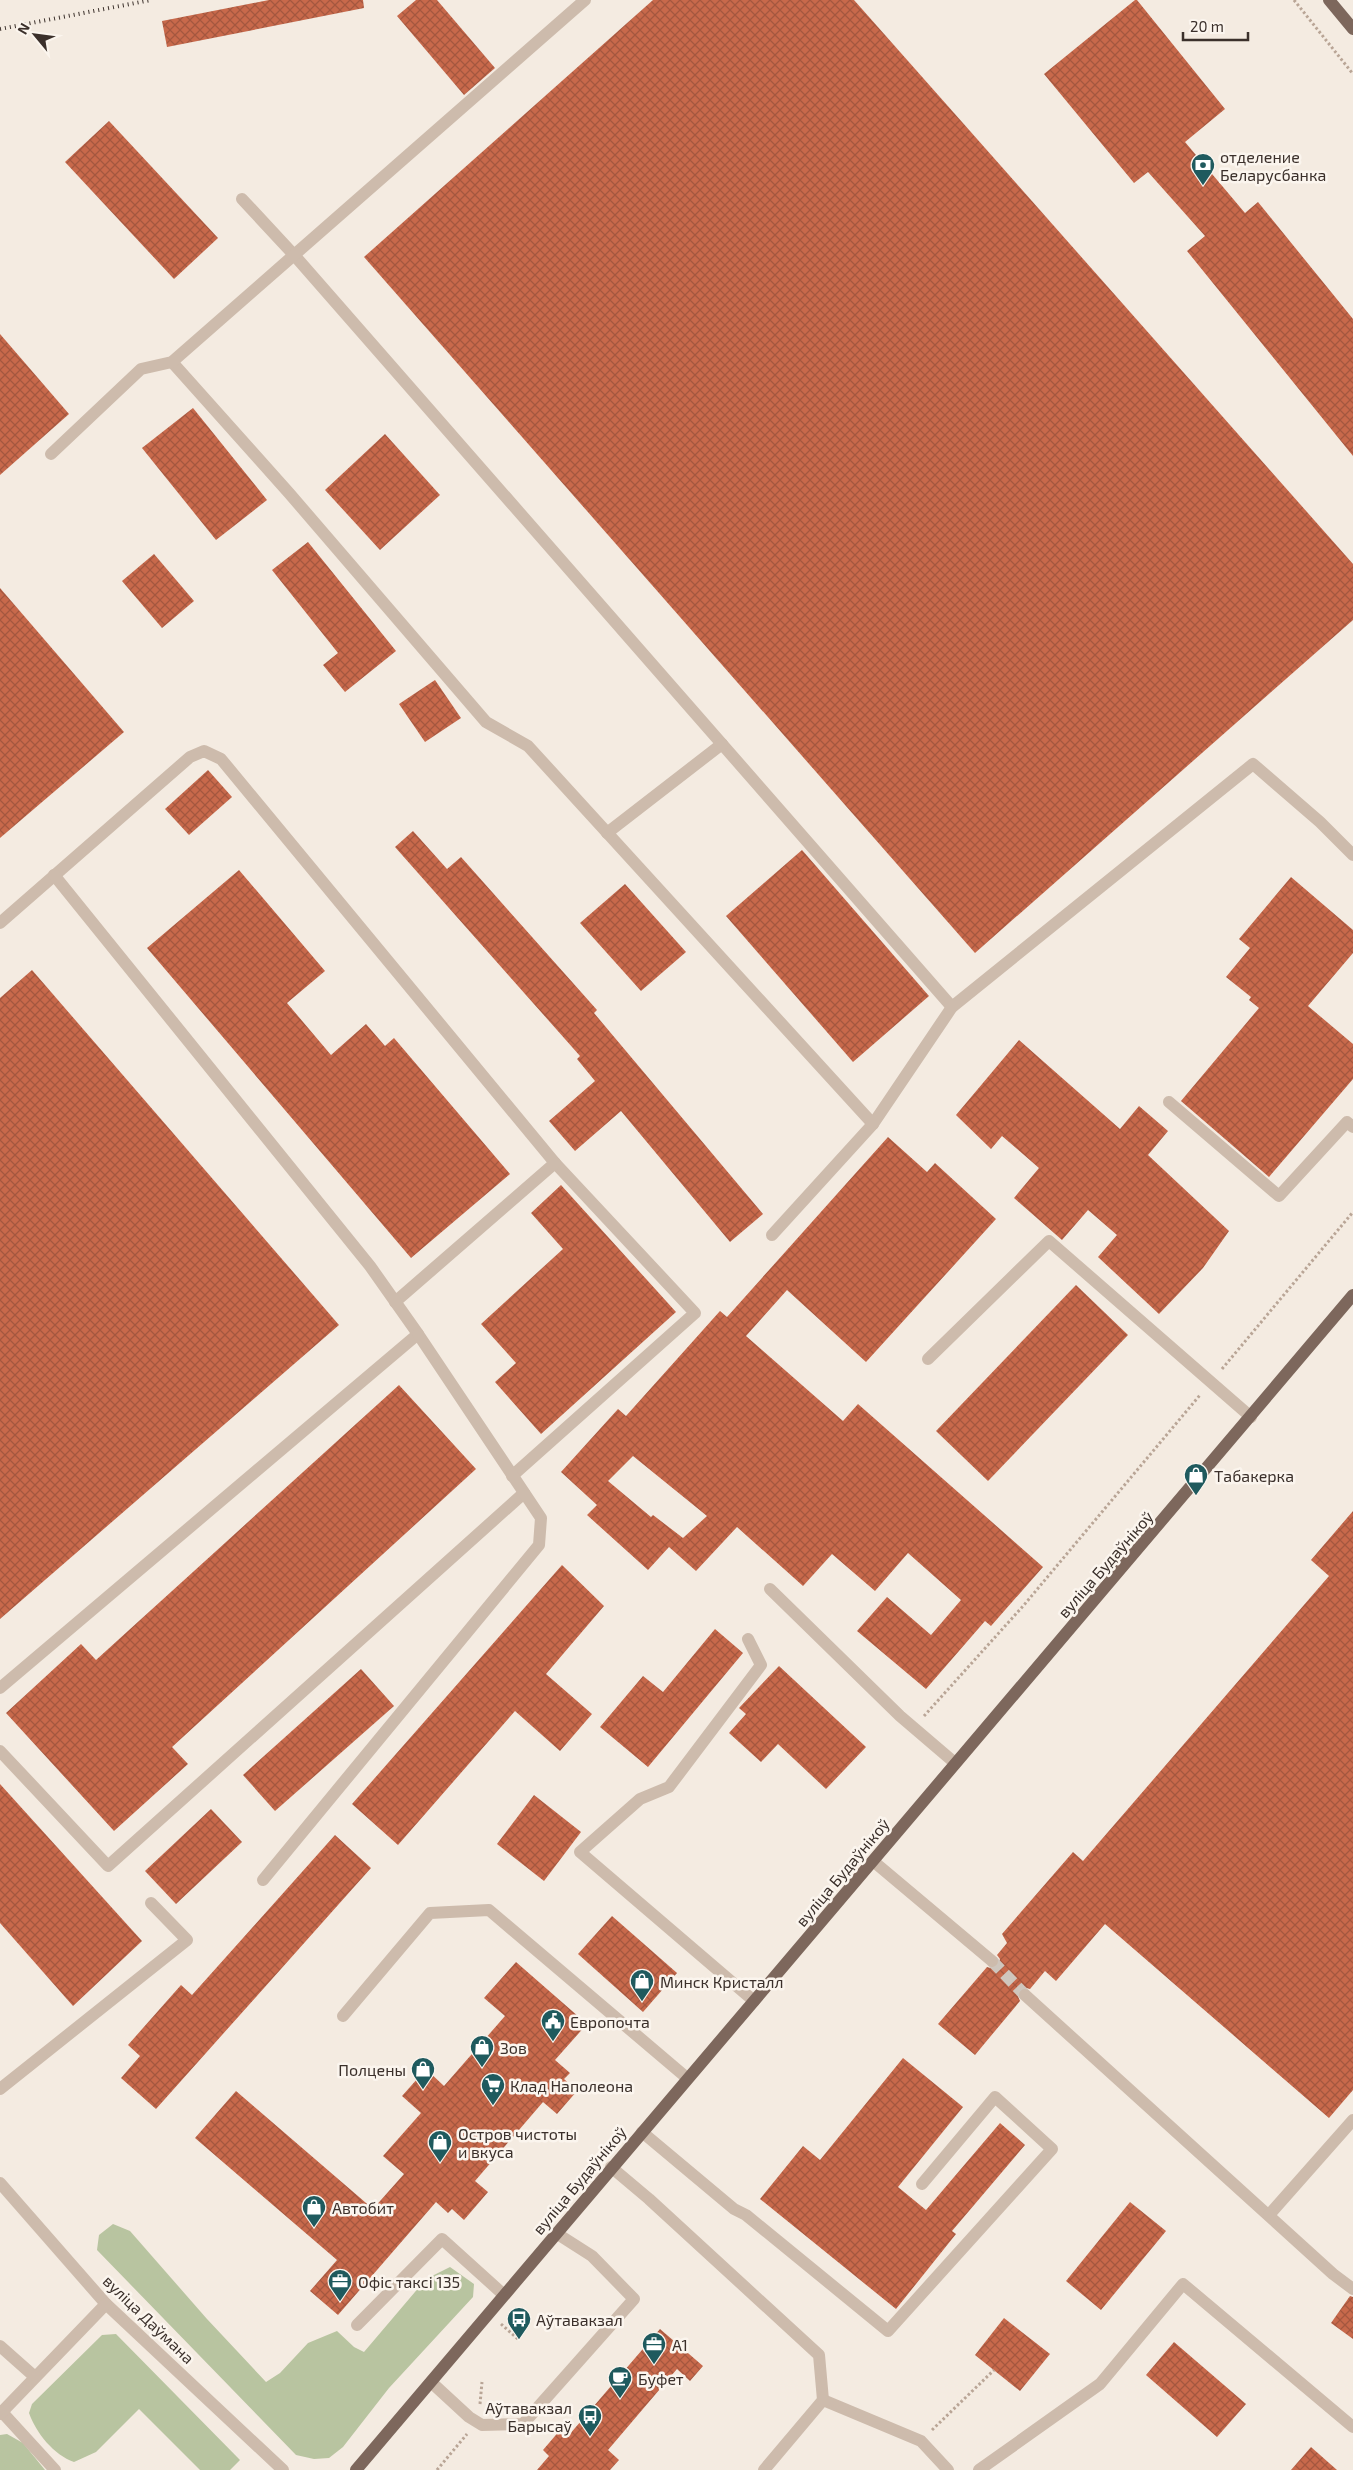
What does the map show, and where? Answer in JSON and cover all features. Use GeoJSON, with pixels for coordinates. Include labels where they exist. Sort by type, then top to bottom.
{"type":"FeatureCollection","features":[{"type":"Feature","properties":{"kind":"main road"},"geometry":{"type":"LineString","coordinates":[[1329,0],[1353,29]]}},
{"type":"Feature","properties":{"kind":"main road","name":"вуліца Будаўнікоў"},"geometry":{"type":"LineString","coordinates":[[356,2470],[611,2167],[1353,1295]]}},
{"type":"Feature","properties":{"kind":"street"},"geometry":{"type":"LineString","coordinates":[[51,454],[142,369],[172,362],[585,0]]}},
{"type":"Feature","properties":{"kind":"street"},"geometry":{"type":"LineString","coordinates":[[242,199],[295,256],[952,1007]]}},
{"type":"Feature","properties":{"kind":"street"},"geometry":{"type":"LineString","coordinates":[[172,362],[289,492],[486,722],[528,746],[873,1124]]}},
{"type":"Feature","properties":{"kind":"street"},"geometry":{"type":"LineString","coordinates":[[608,833],[722,744]]}},
{"type":"Feature","properties":{"kind":"street"},"geometry":{"type":"LineString","coordinates":[[0,923],[190,757],[204,751],[221,759],[555,1163],[695,1314],[512,1476]]}},
{"type":"Feature","properties":{"kind":"street"},"geometry":{"type":"LineString","coordinates":[[772,1234],[873,1124],[952,1007],[1253,764],[1320,822],[1353,855]]}},
{"type":"Feature","properties":{"kind":"street"},"geometry":{"type":"LineString","coordinates":[[54,875],[370,1266],[418,1334],[541,1518],[539,1545],[263,1880]]}},
{"type":"Feature","properties":{"kind":"street"},"geometry":{"type":"LineString","coordinates":[[1168,1102],[1279,1196],[1347,1122],[1353,1127]]}},
{"type":"Feature","properties":{"kind":"street"},"geometry":{"type":"LineString","coordinates":[[395,1302],[555,1163]]}},
{"type":"Feature","properties":{"kind":"street"},"geometry":{"type":"LineString","coordinates":[[928,1359],[1049,1241],[1251,1417]]}},
{"type":"Feature","properties":{"kind":"street"},"geometry":{"type":"LineString","coordinates":[[0,1688],[418,1334]]}},
{"type":"Feature","properties":{"kind":"street"},"geometry":{"type":"LineString","coordinates":[[0,1751],[108,1866],[524,1493]]}},
{"type":"Feature","properties":{"kind":"street"},"geometry":{"type":"LineString","coordinates":[[770,1589],[913,1728],[956,1763]]}},
{"type":"Feature","properties":{"kind":"street"},"geometry":{"type":"LineString","coordinates":[[748,1638],[761,1665],[669,1787],[640,1799],[580,1852],[754,2001]]}},
{"type":"Feature","properties":{"kind":"street"},"geometry":{"type":"LineString","coordinates":[[873,1861],[992,1961]]}},
{"type":"Feature","properties":{"kind":"street"},"geometry":{"type":"LineString","coordinates":[[0,2089],[187,1940],[151,1903]]}},
{"type":"Feature","properties":{"kind":"street"},"geometry":{"type":"LineString","coordinates":[[343,2016],[430,1913],[489,1910],[687,2078]]}},
{"type":"Feature","properties":{"kind":"street"},"geometry":{"type":"LineString","coordinates":[[1025,1995],[1353,2289]]}},
{"type":"Feature","properties":{"kind":"street"},"geometry":{"type":"LineString","coordinates":[[642,2132],[734,2210],[746,2215],[888,2331],[1052,2149],[995,2097],[922,2184]]}},
{"type":"Feature","properties":{"kind":"street"},"geometry":{"type":"LineString","coordinates":[[1269,2215],[1353,2120]]}},
{"type":"Feature","properties":{"kind":"street"},"geometry":{"type":"LineString","coordinates":[[611,2167],[649,2199],[819,2356],[823,2400],[764,2470]]}},
{"type":"Feature","properties":{"kind":"street","name":"вуліца Даўмана"},"geometry":{"type":"LineString","coordinates":[[0,2183],[106,2304],[283,2470]]}},
{"type":"Feature","properties":{"kind":"street"},"geometry":{"type":"LineString","coordinates":[[431,2382],[468,2417],[482,2425],[523,2424],[634,2299],[592,2256],[556,2233]]}},
{"type":"Feature","properties":{"kind":"street"},"geometry":{"type":"LineString","coordinates":[[357,2325],[442,2238],[504,2295]]}},
{"type":"Feature","properties":{"kind":"street"},"geometry":{"type":"LineString","coordinates":[[978,2470],[1100,2384],[1183,2284],[1353,2427]]}},
{"type":"Feature","properties":{"kind":"street"},"geometry":{"type":"LineString","coordinates":[[55,2470],[1,2413],[106,2304]]}},
{"type":"Feature","properties":{"kind":"street"},"geometry":{"type":"LineString","coordinates":[[0,2346],[35,2377]]}},
{"type":"Feature","properties":{"kind":"street"},"geometry":{"type":"LineString","coordinates":[[823,2400],[921,2441],[948,2470]]}},
{"type":"Feature","properties":{"kind":"path"},"geometry":{"type":"LineString","coordinates":[[1294,0],[1353,74]]}},
{"type":"Feature","properties":{"kind":"path"},"geometry":{"type":"LineString","coordinates":[[913,1728],[1024,1606],[1353,1212]]}},
{"type":"Feature","properties":{"kind":"path"},"geometry":{"type":"LineString","coordinates":[[488,2314],[519,2340]]}},
{"type":"Feature","properties":{"kind":"path"},"geometry":{"type":"LineString","coordinates":[[921,2441],[994,2370]]}},
{"type":"Feature","properties":{"kind":"green space"},"geometry":{"type":"Polygon","coordinates":[[[113,2224],[130,2231],[207,2319],[266,2382],[280,2373],[308,2343],[337,2331],[354,2347],[364,2352],[426,2279],[450,2267],[474,2284],[473,2297],[389,2388],[343,2447],[329,2458],[314,2459],[296,2455],[97,2250],[99,2235],[113,2224]]]}},
{"type":"Feature","properties":{"kind":"green space"},"geometry":{"type":"Polygon","coordinates":[[[116,2334],[240,2460],[230,2470],[200,2470],[139,2409],[96,2452],[74,2462],[53,2449],[41,2435],[29,2413],[32,2404],[102,2335],[116,2334]]]}},
{"type":"Feature","properties":{"kind":"green space"},"geometry":{"type":"Polygon","coordinates":[[[7,2434],[23,2443],[45,2470],[0,2470],[0,2435],[7,2434]]]}},
{"type":"Feature","properties":{"kind":"building"},"geometry":{"type":"Polygon","coordinates":[[[269,0],[363,0],[364,8],[167,47],[162,21],[269,0]]]}},
{"type":"Feature","properties":{"kind":"building"},"geometry":{"type":"Polygon","coordinates":[[[416,0],[437,0],[495,68],[464,95],[397,16],[416,0]]]}},
{"type":"Feature","properties":{"kind":"building"},"geometry":{"type":"Polygon","coordinates":[[[653,0],[854,0],[1353,564],[1353,620],[975,953],[364,257],[653,0]]]}},
{"type":"Feature","properties":{"kind":"building"},"geometry":{"type":"Polygon","coordinates":[[[1137,0],[1225,109],[1185,142],[1245,213],[1258,202],[1353,319],[1353,456],[1187,251],[1205,236],[1148,172],[1134,183],[1044,74],[1137,0]]]}},
{"type":"Feature","properties":{"kind":"building"},"geometry":{"type":"Polygon","coordinates":[[[109,121],[218,238],[174,279],[65,162],[109,121]]]}},
{"type":"Feature","properties":{"kind":"building"},"geometry":{"type":"Polygon","coordinates":[[[0,334],[69,414],[0,475],[0,334]]]}},
{"type":"Feature","properties":{"kind":"building"},"geometry":{"type":"Polygon","coordinates":[[[193,408],[267,500],[216,540],[142,448],[193,408]]]}},
{"type":"Feature","properties":{"kind":"building"},"geometry":{"type":"Polygon","coordinates":[[[385,434],[440,495],[380,550],[325,490],[385,434]]]}},
{"type":"Feature","properties":{"kind":"building"},"geometry":{"type":"Polygon","coordinates":[[[308,542],[396,651],[345,692],[323,665],[338,653],[272,570],[308,542]]]}},
{"type":"Feature","properties":{"kind":"building"},"geometry":{"type":"Polygon","coordinates":[[[154,554],[194,601],[162,628],[122,581],[154,554]]]}},
{"type":"Feature","properties":{"kind":"building"},"geometry":{"type":"Polygon","coordinates":[[[0,588],[124,732],[0,838],[0,588]]]}},
{"type":"Feature","properties":{"kind":"building"},"geometry":{"type":"Polygon","coordinates":[[[435,680],[461,718],[425,742],[399,704],[435,680]]]}},
{"type":"Feature","properties":{"kind":"building"},"geometry":{"type":"Polygon","coordinates":[[[208,770],[232,797],[189,835],[165,809],[208,770]]]}},
{"type":"Feature","properties":{"kind":"building"},"geometry":{"type":"Polygon","coordinates":[[[413,831],[447,869],[461,857],[597,1010],[594,1013],[763,1214],[730,1242],[621,1111],[575,1151],[549,1121],[595,1081],[577,1059],[580,1056],[395,847],[413,831]]]}},
{"type":"Feature","properties":{"kind":"building"},"geometry":{"type":"Polygon","coordinates":[[[802,850],[929,996],[853,1062],[726,916],[802,850]]]}},
{"type":"Feature","properties":{"kind":"building"},"geometry":{"type":"Polygon","coordinates":[[[239,870],[325,971],[287,1003],[331,1055],[366,1024],[385,1046],[394,1038],[510,1174],[411,1258],[147,948],[239,870]]]}},
{"type":"Feature","properties":{"kind":"building"},"geometry":{"type":"Polygon","coordinates":[[[1291,877],[1353,930],[1353,953],[1308,1006],[1353,1044],[1353,1079],[1269,1177],[1181,1101],[1259,1008],[1249,1000],[1251,997],[1226,977],[1250,948],[1239,939],[1291,877]]]}},
{"type":"Feature","properties":{"kind":"building"},"geometry":{"type":"Polygon","coordinates":[[[625,884],[686,952],[641,991],[580,923],[625,884]]]}},
{"type":"Feature","properties":{"kind":"building"},"geometry":{"type":"Polygon","coordinates":[[[32,970],[339,1325],[0,1619],[0,998],[32,970]]]}},
{"type":"Feature","properties":{"kind":"building"},"geometry":{"type":"Polygon","coordinates":[[[1019,1040],[1120,1129],[1139,1106],[1168,1131],[1148,1155],[1229,1231],[1203,1268],[1159,1314],[1098,1257],[1117,1235],[1088,1210],[1062,1240],[1014,1198],[1039,1168],[1002,1136],[991,1149],[956,1115],[1019,1040]]]}},
{"type":"Feature","properties":{"kind":"building"},"geometry":{"type":"Polygon","coordinates":[[[888,1137],[927,1172],[935,1163],[996,1219],[866,1362],[787,1290],[746,1336],[843,1421],[858,1404],[1043,1567],[991,1626],[985,1621],[926,1689],[857,1631],[887,1597],[931,1635],[961,1600],[908,1553],[875,1591],[832,1554],[803,1586],[737,1527],[696,1571],[669,1547],[648,1570],[587,1515],[597,1505],[561,1472],[618,1409],[626,1416],[720,1311],[727,1317],[888,1137]],[[633,1456],[608,1481],[651,1517],[653,1515],[683,1538],[707,1516],[633,1456]]]}},
{"type":"Feature","properties":{"kind":"building"},"geometry":{"type":"Polygon","coordinates":[[[561,1185],[676,1312],[541,1434],[495,1382],[516,1363],[481,1324],[563,1249],[531,1213],[561,1185]]]}},
{"type":"Feature","properties":{"kind":"building"},"geometry":{"type":"Polygon","coordinates":[[[1076,1285],[1128,1335],[988,1481],[936,1431],[1076,1285]]]}},
{"type":"Feature","properties":{"kind":"building"},"geometry":{"type":"Polygon","coordinates":[[[399,1385],[476,1469],[172,1747],[188,1764],[114,1831],[6,1713],[81,1644],[96,1660],[399,1385]]]}},
{"type":"Feature","properties":{"kind":"building"},"geometry":{"type":"Polygon","coordinates":[[[1353,1511],[1353,2090],[1329,2118],[1105,1924],[1056,1981],[1045,1971],[1030,1989],[1023,1987],[1019,1989],[1017,1994],[1020,2001],[975,2055],[938,2024],[987,1967],[994,1969],[998,1966],[1000,1959],[997,1955],[1007,1943],[1002,1934],[1073,1852],[1083,1861],[1329,1576],[1311,1560],[1353,1511]]]}},
{"type":"Feature","properties":{"kind":"building"},"geometry":{"type":"Polygon","coordinates":[[[562,1565],[604,1606],[546,1674],[592,1714],[560,1751],[515,1711],[398,1845],[352,1804],[562,1565]]]}},
{"type":"Feature","properties":{"kind":"building"},"geometry":{"type":"Polygon","coordinates":[[[715,1629],[743,1653],[648,1767],[600,1727],[643,1676],[663,1692],[715,1629]]]}},
{"type":"Feature","properties":{"kind":"building"},"geometry":{"type":"Polygon","coordinates":[[[779,1666],[866,1747],[826,1789],[778,1744],[761,1762],[729,1733],[746,1714],[739,1708],[779,1666]]]}},
{"type":"Feature","properties":{"kind":"building"},"geometry":{"type":"Polygon","coordinates":[[[361,1669],[394,1706],[275,1811],[243,1775],[361,1669]]]}},
{"type":"Feature","properties":{"kind":"building"},"geometry":{"type":"Polygon","coordinates":[[[0,1784],[142,1941],[73,2006],[0,1923],[0,1784]]]}},
{"type":"Feature","properties":{"kind":"building"},"geometry":{"type":"Polygon","coordinates":[[[534,1795],[581,1832],[544,1881],[497,1844],[534,1795]]]}},
{"type":"Feature","properties":{"kind":"building"},"geometry":{"type":"Polygon","coordinates":[[[211,1809],[242,1842],[176,1904],[145,1871],[211,1809]]]}},
{"type":"Feature","properties":{"kind":"building"},"geometry":{"type":"Polygon","coordinates":[[[335,1835],[371,1868],[156,2109],[121,2078],[140,2056],[128,2045],[181,1985],[192,1995],[335,1835]]]}},
{"type":"Feature","properties":{"kind":"building"},"geometry":{"type":"Polygon","coordinates":[[[612,1916],[677,1973],[643,2012],[578,1954],[612,1916]]]}},
{"type":"Feature","properties":{"kind":"building"},"geometry":{"type":"Polygon","coordinates":[[[516,1962],[587,2024],[555,2060],[570,2073],[564,2079],[577,2091],[557,2114],[543,2102],[475,2181],[488,2192],[464,2220],[452,2209],[448,2213],[436,2202],[338,2315],[310,2291],[337,2260],[195,2138],[236,2091],[373,2209],[404,2174],[383,2156],[421,2113],[402,2096],[426,2069],[444,2086],[505,2016],[484,1998],[516,1962]]]}},
{"type":"Feature","properties":{"kind":"building"},"geometry":{"type":"Polygon","coordinates":[[[903,2058],[963,2107],[898,2187],[926,2210],[1000,2123],[1025,2145],[952,2231],[956,2234],[896,2309],[760,2199],[803,2146],[820,2160],[903,2058]]]}},
{"type":"Feature","properties":{"kind":"building"},"geometry":{"type":"Polygon","coordinates":[[[1130,2202],[1166,2231],[1101,2310],[1066,2281],[1130,2202]]]}},
{"type":"Feature","properties":{"kind":"building"},"geometry":{"type":"Polygon","coordinates":[[[1350,2296],[1353,2297],[1353,2339],[1331,2323],[1350,2296]]]}},
{"type":"Feature","properties":{"kind":"building"},"geometry":{"type":"Polygon","coordinates":[[[1004,2318],[1050,2354],[1020,2391],[975,2355],[1004,2318]]]}},
{"type":"Feature","properties":{"kind":"building"},"geometry":{"type":"Polygon","coordinates":[[[660,2329],[703,2366],[690,2381],[677,2369],[608,2450],[619,2460],[610,2470],[537,2470],[549,2456],[543,2450],[561,2429],[569,2435],[660,2329]]]}},
{"type":"Feature","properties":{"kind":"building"},"geometry":{"type":"Polygon","coordinates":[[[1174,2342],[1246,2404],[1217,2437],[1146,2375],[1174,2342]]]}},
{"type":"Feature","properties":{"kind":"building"},"geometry":{"type":"Polygon","coordinates":[[[1311,2447],[1337,2470],[1291,2470],[1311,2447]]]}},
{"type":"Feature","properties":{"kind":"tunnel"},"geometry":{"type":"LineString","coordinates":[[992,1961],[1025,1995]]}},
{"type":"Feature","properties":{"kind":"railway"},"geometry":{"type":"LineString","coordinates":[[0,29],[151,0]]}},
{"type":"Feature","properties":{"kind":"place","name":"отделение Беларусбанка"},"geometry":{"type":"Point","coordinates":[1203,186]}},
{"type":"Feature","properties":{"kind":"place","name":"Табакерка"},"geometry":{"type":"Point","coordinates":[1196,1496]}},
{"type":"Feature","properties":{"kind":"place","name":"Минск Кристалл"},"geometry":{"type":"Point","coordinates":[642,2002]}},
{"type":"Feature","properties":{"kind":"place","name":"Европочта"},"geometry":{"type":"Point","coordinates":[553,2042]}},
{"type":"Feature","properties":{"kind":"place","name":"Зов"},"geometry":{"type":"Point","coordinates":[482,2068]}},
{"type":"Feature","properties":{"kind":"place","name":"Полцены"},"geometry":{"type":"Point","coordinates":[423,2090]}},
{"type":"Feature","properties":{"kind":"place","name":"Клад Наполеона"},"geometry":{"type":"Point","coordinates":[493,2106]}},
{"type":"Feature","properties":{"kind":"place","name":"Остров чистоты и вкуса"},"geometry":{"type":"Point","coordinates":[440,2163]}},
{"type":"Feature","properties":{"kind":"place","name":"Автобит"},"geometry":{"type":"Point","coordinates":[314,2228]}},
{"type":"Feature","properties":{"kind":"place","name":"Офіс таксі 135"},"geometry":{"type":"Point","coordinates":[340,2302]}},
{"type":"Feature","properties":{"kind":"place","name":"Аўтавакзал"},"geometry":{"type":"Point","coordinates":[519,2340]}},
{"type":"Feature","properties":{"kind":"place","name":"A1"},"geometry":{"type":"Point","coordinates":[654,2365]}},
{"type":"Feature","properties":{"kind":"place","name":"Буфет"},"geometry":{"type":"Point","coordinates":[620,2399]}},
{"type":"Feature","properties":{"kind":"place","name":"Аўтавакзал Барысаў"},"geometry":{"type":"Point","coordinates":[590,2437]}}]}
